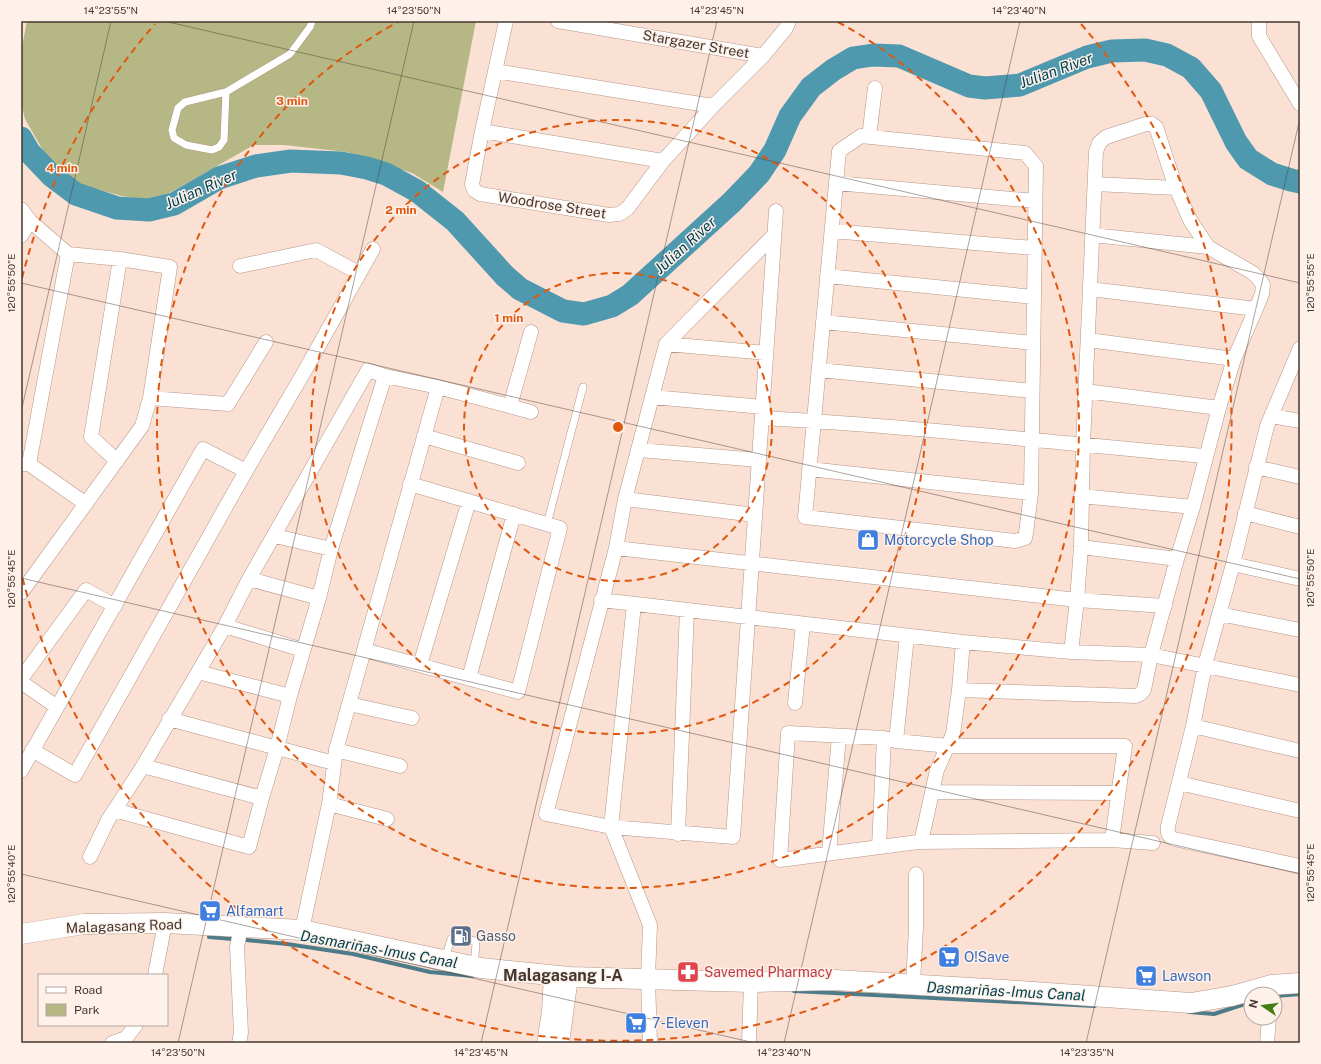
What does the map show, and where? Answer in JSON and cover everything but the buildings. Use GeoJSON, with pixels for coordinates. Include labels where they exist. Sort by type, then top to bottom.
{"type":"FeatureCollection","features":[{"type":"Feature","properties":{"kind":"main road","name":"Malagasang Road"},"geometry":{"type":"LineString","coordinates":[[21,934],[84,924],[165,924],[302,930],[474,966],[561,976],[751,982],[835,980],[1191,1003],[1243,994]]}},
{"type":"Feature","properties":{"kind":"main road","name":"Malagasang Road"},"geometry":{"type":"LineString","coordinates":[[1283,987],[1300,983]]}},
{"type":"Feature","properties":{"kind":"street","name":"Woodrose Street"},"geometry":{"type":"LineString","coordinates":[[506,21],[482,131],[472,184],[474,190],[480,194],[609,215],[619,214],[627,209],[663,161],[713,106],[763,56],[786,28],[789,21]]}},
{"type":"Feature","properties":{"kind":"street","name":"Stargazer Street"},"geometry":{"type":"LineString","coordinates":[[558,21],[763,56]]}},
{"type":"Feature","properties":{"kind":"street"},"geometry":{"type":"LineString","coordinates":[[1259,21],[1259,36],[1300,104]]}},
{"type":"Feature","properties":{"kind":"street"},"geometry":{"type":"LineString","coordinates":[[495,71],[713,106]]}},
{"type":"Feature","properties":{"kind":"street"},"geometry":{"type":"LineString","coordinates":[[870,137],[875,88]]}},
{"type":"Feature","properties":{"kind":"street"},"geometry":{"type":"LineString","coordinates":[[1071,652],[1081,547],[1081,496],[1092,235],[1096,152],[1099,143],[1106,137],[1146,124],[1152,124],[1156,127],[1176,188],[1190,220],[1208,247]]}},
{"type":"Feature","properties":{"kind":"street"},"geometry":{"type":"LineString","coordinates":[[482,131],[663,161]]}},
{"type":"Feature","properties":{"kind":"street"},"geometry":{"type":"LineString","coordinates":[[861,136],[1025,153],[1036,166],[1031,493],[1025,538],[1015,541],[805,517],[836,182],[839,151],[861,136]]}},
{"type":"Feature","properties":{"kind":"street"},"geometry":{"type":"LineString","coordinates":[[836,182],[1035,202]]}},
{"type":"Feature","properties":{"kind":"street"},"geometry":{"type":"LineString","coordinates":[[1095,184],[1176,188]]}},
{"type":"Feature","properties":{"kind":"street"},"geometry":{"type":"LineString","coordinates":[[21,209],[30,222],[68,254],[120,259],[170,267],[150,398],[142,426],[21,593]]}},
{"type":"Feature","properties":{"kind":"street"},"geometry":{"type":"LineString","coordinates":[[774,235],[666,344],[625,499],[616,548],[601,600],[546,814],[610,827],[678,834],[733,837],[776,211]]}},
{"type":"Feature","properties":{"kind":"street"},"geometry":{"type":"LineString","coordinates":[[21,236],[30,222]]}},
{"type":"Feature","properties":{"kind":"street"},"geometry":{"type":"LineString","coordinates":[[832,231],[1034,248]]}},
{"type":"Feature","properties":{"kind":"street"},"geometry":{"type":"LineString","coordinates":[[959,690],[1136,696],[1144,690],[1151,655],[1193,507],[1205,456],[1219,408],[1234,359],[1262,294],[1263,285],[1253,273],[1208,247],[1092,235]]}},
{"type":"Feature","properties":{"kind":"street"},"geometry":{"type":"LineString","coordinates":[[32,750],[75,775],[373,249]]}},
{"type":"Feature","properties":{"kind":"street"},"geometry":{"type":"LineString","coordinates":[[240,266],[316,250],[359,273]]}},
{"type":"Feature","properties":{"kind":"street"},"geometry":{"type":"LineString","coordinates":[[68,254],[25,464],[86,504]]}},
{"type":"Feature","properties":{"kind":"street"},"geometry":{"type":"LineString","coordinates":[[117,461],[91,437],[120,259]]}},
{"type":"Feature","properties":{"kind":"street"},"geometry":{"type":"LineString","coordinates":[[827,276],[1034,297]]}},
{"type":"Feature","properties":{"kind":"street"},"geometry":{"type":"LineString","coordinates":[[1090,289],[1256,309]]}},
{"type":"Feature","properties":{"kind":"street"},"geometry":{"type":"LineString","coordinates":[[823,322],[1033,343]]}},
{"type":"Feature","properties":{"kind":"street"},"geometry":{"type":"LineString","coordinates":[[510,406],[531,332]]}},
{"type":"Feature","properties":{"kind":"street"},"geometry":{"type":"LineString","coordinates":[[1088,340],[1234,359]]}},
{"type":"Feature","properties":{"kind":"street"},"geometry":{"type":"LineString","coordinates":[[150,398],[228,404],[266,342]]}},
{"type":"Feature","properties":{"kind":"street"},"geometry":{"type":"LineString","coordinates":[[666,344],[766,353]]}},
{"type":"Feature","properties":{"kind":"street"},"geometry":{"type":"LineString","coordinates":[[1300,348],[1296,367],[1267,426],[1233,564],[1205,665],[1193,726],[1167,833],[1174,839],[1300,866]]}},
{"type":"Feature","properties":{"kind":"street"},"geometry":{"type":"LineString","coordinates":[[90,857],[108,820],[143,766],[169,719],[225,626],[249,579],[368,370],[385,376],[438,387],[531,412]]}},
{"type":"Feature","properties":{"kind":"street"},"geometry":{"type":"LineString","coordinates":[[819,370],[1032,391]]}},
{"type":"Feature","properties":{"kind":"street"},"geometry":{"type":"LineString","coordinates":[[114,810],[249,847],[332,549],[385,376]]}},
{"type":"Feature","properties":{"kind":"street"},"geometry":{"type":"LineString","coordinates":[[302,930],[329,804],[335,756],[438,387]]}},
{"type":"Feature","properties":{"kind":"street"},"geometry":{"type":"LineString","coordinates":[[1086,391],[1219,408]]}},
{"type":"Feature","properties":{"kind":"street"},"geometry":{"type":"LineString","coordinates":[[652,397],[762,412],[814,421],[1032,439],[1205,456]]}},
{"type":"Feature","properties":{"kind":"street"},"geometry":{"type":"LineString","coordinates":[[1272,416],[1300,421]]}},
{"type":"Feature","properties":{"kind":"street"},"geometry":{"type":"LineString","coordinates":[[424,436],[518,463]]}},
{"type":"Feature","properties":{"kind":"street"},"geometry":{"type":"LineString","coordinates":[[21,771],[204,448],[246,471]]}},
{"type":"Feature","properties":{"kind":"street"},"geometry":{"type":"LineString","coordinates":[[639,450],[759,460]]}},
{"type":"Feature","properties":{"kind":"street"},"geometry":{"type":"LineString","coordinates":[[1256,467],[1300,477]]}},
{"type":"Feature","properties":{"kind":"street"},"geometry":{"type":"LineString","coordinates":[[810,469],[1031,493]]}},
{"type":"Feature","properties":{"kind":"street"},"geometry":{"type":"LineString","coordinates":[[364,650],[518,692],[560,528],[410,484]]}},
{"type":"Feature","properties":{"kind":"street"},"geometry":{"type":"LineString","coordinates":[[1081,496],[1193,507]]}},
{"type":"Feature","properties":{"kind":"street"},"geometry":{"type":"LineString","coordinates":[[625,499],[755,515]]}},
{"type":"Feature","properties":{"kind":"street"},"geometry":{"type":"LineString","coordinates":[[420,665],[469,501]]}},
{"type":"Feature","properties":{"kind":"street"},"geometry":{"type":"LineString","coordinates":[[1245,513],[1300,527]]}},
{"type":"Feature","properties":{"kind":"street"},"geometry":{"type":"LineString","coordinates":[[469,678],[514,514]]}},
{"type":"Feature","properties":{"kind":"street"},"geometry":{"type":"LineString","coordinates":[[274,536],[332,549]]}},
{"type":"Feature","properties":{"kind":"street"},"geometry":{"type":"LineString","coordinates":[[1081,547],[1177,559]]}},
{"type":"Feature","properties":{"kind":"street"},"geometry":{"type":"LineString","coordinates":[[616,548],[1077,600],[1165,606]]}},
{"type":"Feature","properties":{"kind":"street"},"geometry":{"type":"LineString","coordinates":[[1233,564],[1300,579]]}},
{"type":"Feature","properties":{"kind":"street"},"geometry":{"type":"LineString","coordinates":[[249,579],[318,598]]}},
{"type":"Feature","properties":{"kind":"street"},"geometry":{"type":"LineString","coordinates":[[57,708],[21,680],[86,590],[115,606]]}},
{"type":"Feature","properties":{"kind":"street"},"geometry":{"type":"LineString","coordinates":[[601,600],[963,642],[1071,652],[1151,655],[1300,685]]}},
{"type":"Feature","properties":{"kind":"street"},"geometry":{"type":"LineString","coordinates":[[634,604],[610,827],[650,925],[648,978],[650,1043]]}},
{"type":"Feature","properties":{"kind":"street"},"geometry":{"type":"LineString","coordinates":[[678,834],[687,610]]}},
{"type":"Feature","properties":{"kind":"street"},"geometry":{"type":"LineString","coordinates":[[1219,614],[1300,630]]}},
{"type":"Feature","properties":{"kind":"street"},"geometry":{"type":"LineString","coordinates":[[795,703],[803,624]]}},
{"type":"Feature","properties":{"kind":"street"},"geometry":{"type":"LineString","coordinates":[[225,626],[303,650]]}},
{"type":"Feature","properties":{"kind":"street"},"geometry":{"type":"LineString","coordinates":[[879,847],[890,740],[907,636]]}},
{"type":"Feature","properties":{"kind":"street"},"geometry":{"type":"LineString","coordinates":[[921,842],[937,770],[949,746],[953,734],[959,690],[963,642]]}},
{"type":"Feature","properties":{"kind":"street"},"geometry":{"type":"LineString","coordinates":[[198,672],[290,696]]}},
{"type":"Feature","properties":{"kind":"street"},"geometry":{"type":"LineString","coordinates":[[349,704],[412,718]]}},
{"type":"Feature","properties":{"kind":"street"},"geometry":{"type":"LineString","coordinates":[[169,719],[277,748],[400,766]]}},
{"type":"Feature","properties":{"kind":"street"},"geometry":{"type":"LineString","coordinates":[[1193,726],[1300,751]]}},
{"type":"Feature","properties":{"kind":"street"},"geometry":{"type":"LineString","coordinates":[[1112,840],[1117,793],[1125,746],[949,746],[890,740],[788,733],[780,860],[921,842],[1112,840],[1153,843]]}},
{"type":"Feature","properties":{"kind":"street"},"geometry":{"type":"LineString","coordinates":[[829,853],[839,736]]}},
{"type":"Feature","properties":{"kind":"street"},"geometry":{"type":"LineString","coordinates":[[143,766],[262,798]]}},
{"type":"Feature","properties":{"kind":"street"},"geometry":{"type":"LineString","coordinates":[[1179,783],[1300,811]]}},
{"type":"Feature","properties":{"kind":"street"},"geometry":{"type":"LineString","coordinates":[[932,792],[1117,793]]}},
{"type":"Feature","properties":{"kind":"street"},"geometry":{"type":"LineString","coordinates":[[329,804],[387,819]]}},
{"type":"Feature","properties":{"kind":"street"},"geometry":{"type":"LineString","coordinates":[[913,984],[916,928],[916,874]]}},
{"type":"Feature","properties":{"kind":"street"},"geometry":{"type":"LineString","coordinates":[[155,974],[165,924]]}},
{"type":"Feature","properties":{"kind":"street"},"geometry":{"type":"LineString","coordinates":[[239,1043],[241,1033],[237,947],[241,927]]}},
{"type":"Feature","properties":{"kind":"street"},"geometry":{"type":"LineString","coordinates":[[546,1043],[551,1012],[561,976]]}},
{"type":"Feature","properties":{"kind":"street"},"geometry":{"type":"LineString","coordinates":[[560,1043],[561,976]]}},
{"type":"Feature","properties":{"kind":"street"},"geometry":{"type":"LineString","coordinates":[[749,1043],[751,982]]}},
{"type":"Feature","properties":{"kind":"street"},"geometry":{"type":"LineString","coordinates":[[112,1043],[126,1038],[135,1026]]}},
{"type":"Feature","properties":{"kind":"street"},"geometry":{"type":"LineString","coordinates":[[1267,1043],[1268,1026]]}},
{"type":"Feature","properties":{"kind":"lane"},"geometry":{"type":"LineString","coordinates":[[226,92],[224,140],[219,146],[212,150],[186,145],[174,138],[172,130],[178,108],[185,102],[226,92],[290,54],[310,27],[312,21]]}},
{"type":"Feature","properties":{"kind":"lane"},"geometry":{"type":"LineString","coordinates":[[547,524],[583,387]]}},
{"type":"Feature","properties":{"kind":"lane"},"geometry":{"type":"LineString","coordinates":[[445,960],[450,939],[457,937]]}},
{"type":"Feature","properties":{"kind":"lane"},"geometry":{"type":"LineString","coordinates":[[470,940],[474,941],[476,944],[474,966]]}},
{"type":"Feature","properties":{"kind":"green space"},"geometry":{"type":"Polygon","coordinates":[[[27,21],[476,21],[443,192],[412,173],[347,152],[284,145],[254,145],[155,201],[122,196],[85,186],[49,161],[25,119],[21,102],[21,52],[27,21]]]}},
{"type":"Feature","properties":{"kind":"waterway","name":"Julian River"},"geometry":{"type":"LineString","coordinates":[[21,138],[29,152],[52,176],[76,194],[117,208],[149,210],[174,204],[219,178],[256,166],[291,161],[341,163],[367,168],[386,174],[417,191],[455,221],[505,276],[520,289],[563,311],[584,314],[612,306],[630,295],[732,202],[759,174],[775,150],[790,116],[811,87],[833,70],[853,58],[873,55],[899,56],[969,86],[985,88],[1020,85],[1087,57],[1112,51],[1145,50],[1167,55],[1191,68],[1211,91],[1236,142],[1248,159],[1272,174],[1300,182]]}},
{"type":"Feature","properties":{"kind":"waterway","name":"Dasmariñas-Imus Canal"},"geometry":{"type":"LineString","coordinates":[[209,937],[233,939]]}},
{"type":"Feature","properties":{"kind":"waterway","name":"Dasmariñas-Imus Canal"},"geometry":{"type":"LineString","coordinates":[[246,940],[287,944],[353,954],[430,972],[473,976]]}},
{"type":"Feature","properties":{"kind":"waterway","name":"Dasmariñas-Imus Canal"},"geometry":{"type":"LineString","coordinates":[[794,991],[1095,1006]]}},
{"type":"Feature","properties":{"kind":"waterway","name":"Dasmariñas-Imus Canal"},"geometry":{"type":"LineString","coordinates":[[1283,995],[1300,994]]}},
{"type":"Feature","properties":{"kind":"waterway","name":"Dasmariñas-Imus Canal"},"geometry":{"type":"LineString","coordinates":[[1189,1012],[1214,1014],[1243,1005]]}},
{"type":"Feature","properties":{"kind":"place","name":"Motorcycle Shop"},"geometry":{"type":"Point","coordinates":[868,540]}},
{"type":"Feature","properties":{"kind":"place","name":"Alfamart"},"geometry":{"type":"Point","coordinates":[210,911]}},
{"type":"Feature","properties":{"kind":"place","name":"Gasso"},"geometry":{"type":"Point","coordinates":[461,936]}},
{"type":"Feature","properties":{"kind":"place","name":"O!Save"},"geometry":{"type":"Point","coordinates":[949,957]}},
{"type":"Feature","properties":{"kind":"place","name":"Savemed Pharmacy"},"geometry":{"type":"Point","coordinates":[688,972]}},
{"type":"Feature","properties":{"kind":"place","name":"Lawson"},"geometry":{"type":"Point","coordinates":[1146,976]}},
{"type":"Feature","properties":{"kind":"place","name":"7-Eleven"},"geometry":{"type":"Point","coordinates":[636,1023]}},
{"type":"Feature","properties":{"kind":"district","name":"Malagasang I-A"},"geometry":{"type":"Point","coordinates":[563,975]}}]}
